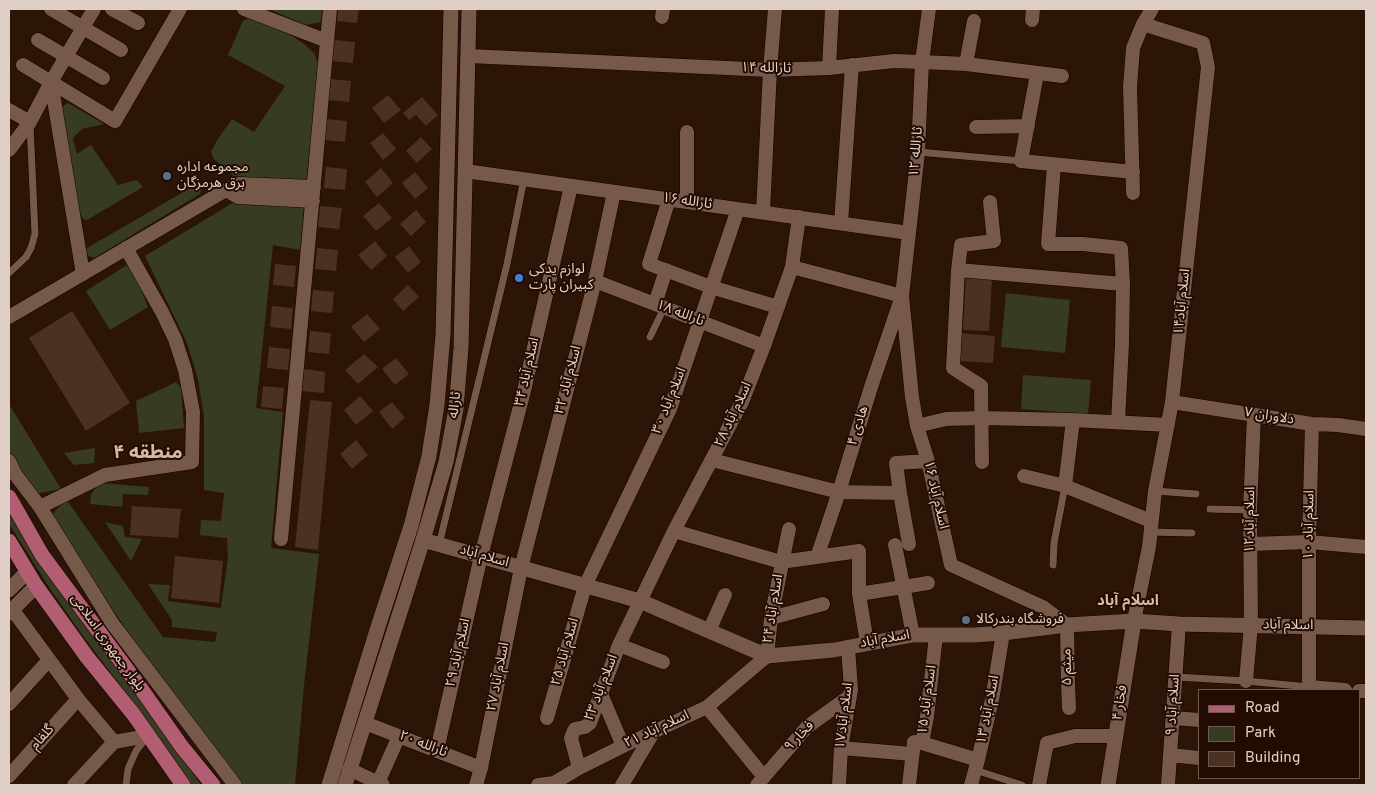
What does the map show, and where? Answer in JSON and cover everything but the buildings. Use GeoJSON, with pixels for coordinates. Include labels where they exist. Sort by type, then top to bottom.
{"type":"FeatureCollection","features":[{"type":"Feature","properties":{"kind":"main road","name":"ثاراله"},"geometry":{"type":"LineString","coordinates":[[328,785],[411,526],[429,456],[439,388],[443,335],[451,9]]}},
{"type":"Feature","properties":{"kind":"main road","name":"ثاراله"},"geometry":{"type":"LineString","coordinates":[[345,785],[423,540],[446,462],[456,409],[461,348],[464,269],[469,9]]}},
{"type":"Feature","properties":{"kind":"main road"},"geometry":{"type":"LineString","coordinates":[[445,268],[464,269]]}},
{"type":"Feature","properties":{"kind":"main road","name":"بلوار جمهوری اسلامی"},"geometry":{"type":"LineString","coordinates":[[9,497],[42,556],[137,682],[182,747],[213,785]]}},
{"type":"Feature","properties":{"kind":"main road","name":"بلوار جمهوری اسلامی"},"geometry":{"type":"LineString","coordinates":[[9,540],[36,586],[87,657],[134,715],[183,785]]}},
{"type":"Feature","properties":{"kind":"main road","name":"اسلام آباد"},"geometry":{"type":"LineString","coordinates":[[423,540],[640,601],[767,656],[848,647],[913,635],[1003,633],[1067,625],[1134,621],[1179,624],[1366,628]]}},
{"type":"Feature","properties":{"kind":"main road"},"geometry":{"type":"LineString","coordinates":[[14,607],[17,593],[9,589],[27,572]]}},
{"type":"Feature","properties":{"kind":"main road"},"geometry":{"type":"LineString","coordinates":[[14,607],[36,586]]}},
{"type":"Feature","properties":{"kind":"main road","name":"فخار ۴"},"geometry":{"type":"LineString","coordinates":[[1108,785],[1134,621]]}},
{"type":"Feature","properties":{"kind":"street"},"geometry":{"type":"LineString","coordinates":[[52,9],[120,50]]}},
{"type":"Feature","properties":{"kind":"street"},"geometry":{"type":"LineString","coordinates":[[9,150],[30,122],[94,9]]}},
{"type":"Feature","properties":{"kind":"street"},"geometry":{"type":"LineString","coordinates":[[112,9],[138,23]]}},
{"type":"Feature","properties":{"kind":"street"},"geometry":{"type":"LineString","coordinates":[[24,65],[115,121],[180,9]]}},
{"type":"Feature","properties":{"kind":"street"},"geometry":{"type":"LineString","coordinates":[[244,9],[327,41]]}},
{"type":"Feature","properties":{"kind":"street"},"geometry":{"type":"LineString","coordinates":[[281,539],[330,9]]}},
{"type":"Feature","properties":{"kind":"street"},"geometry":{"type":"LineString","coordinates":[[763,212],[775,9]]}},
{"type":"Feature","properties":{"kind":"street"},"geometry":{"type":"LineString","coordinates":[[829,68],[832,9]]}},
{"type":"Feature","properties":{"kind":"street","name":"ثارالله ۱۲"},"geometry":{"type":"LineString","coordinates":[[902,296],[918,152],[922,62],[929,9]]}},
{"type":"Feature","properties":{"kind":"street"},"geometry":{"type":"LineString","coordinates":[[1133,193],[1130,87],[1132,48],[1152,9]]}},
{"type":"Feature","properties":{"kind":"street"},"geometry":{"type":"LineString","coordinates":[[966,64],[974,22]]}},
{"type":"Feature","properties":{"kind":"street","name":"اسلام آباد۱۴"},"geometry":{"type":"LineString","coordinates":[[1134,621],[1149,547],[1155,491],[1172,402],[1208,67],[1203,43],[1143,24]]}},
{"type":"Feature","properties":{"kind":"street"},"geometry":{"type":"LineString","coordinates":[[38,40],[103,78]]}},
{"type":"Feature","properties":{"kind":"street","name":"ثارالله ۱۴"},"geometry":{"type":"LineString","coordinates":[[469,56],[770,70],[829,68],[894,61],[966,64],[1062,76]]}},
{"type":"Feature","properties":{"kind":"street"},"geometry":{"type":"LineString","coordinates":[[840,223],[852,66]]}},
{"type":"Feature","properties":{"kind":"street"},"geometry":{"type":"LineString","coordinates":[[1037,74],[1021,161],[1133,172]]}},
{"type":"Feature","properties":{"kind":"street"},"geometry":{"type":"LineString","coordinates":[[52,82],[83,274]]}},
{"type":"Feature","properties":{"kind":"street"},"geometry":{"type":"LineString","coordinates":[[9,110],[30,122]]}},
{"type":"Feature","properties":{"kind":"street"},"geometry":{"type":"LineString","coordinates":[[976,127],[1028,126]]}},
{"type":"Feature","properties":{"kind":"street"},"geometry":{"type":"LineString","coordinates":[[687,132],[687,202]]}},
{"type":"Feature","properties":{"kind":"street"},"geometry":{"type":"LineString","coordinates":[[1054,164],[1048,244],[1083,244],[1121,248],[1123,284],[1122,344],[1118,422]]}},
{"type":"Feature","properties":{"kind":"street","name":"ثارالله ۱۶"},"geometry":{"type":"LineString","coordinates":[[465,171],[909,233]]}},
{"type":"Feature","properties":{"kind":"street"},"geometry":{"type":"LineString","coordinates":[[9,317],[239,184],[314,186]]}},
{"type":"Feature","properties":{"kind":"street","name":"اسلام آباد ۳۴"},"geometry":{"type":"LineString","coordinates":[[481,556],[524,390],[571,186]]}},
{"type":"Feature","properties":{"kind":"street"},"geometry":{"type":"LineString","coordinates":[[226,190],[238,197],[313,201]]}},
{"type":"Feature","properties":{"kind":"street","name":"اسلام آباد ۳۲"},"geometry":{"type":"LineString","coordinates":[[521,568],[595,281],[614,192]]}},
{"type":"Feature","properties":{"kind":"street"},"geometry":{"type":"LineString","coordinates":[[669,199],[649,264],[711,287],[778,307]]}},
{"type":"Feature","properties":{"kind":"street"},"geometry":{"type":"LineString","coordinates":[[982,462],[981,386],[953,368],[961,245],[994,241],[990,202]]}},
{"type":"Feature","properties":{"kind":"street","name":"اسلام آباد ۳۰"},"geometry":{"type":"LineString","coordinates":[[585,586],[670,409],[738,209]]}},
{"type":"Feature","properties":{"kind":"street","name":"اسلام آباد ۲۸"},"geometry":{"type":"LineString","coordinates":[[640,601],[674,531],[742,402],[792,267],[799,217]]}},
{"type":"Feature","properties":{"kind":"street"},"geometry":{"type":"LineString","coordinates":[[40,507],[104,475],[192,462],[193,412],[185,370],[175,339],[162,312],[126,248]]}},
{"type":"Feature","properties":{"kind":"street"},"geometry":{"type":"LineString","coordinates":[[792,267],[902,296]]}},
{"type":"Feature","properties":{"kind":"street"},"geometry":{"type":"LineString","coordinates":[[660,306],[666,270]]}},
{"type":"Feature","properties":{"kind":"street"},"geometry":{"type":"LineString","coordinates":[[958,270],[1123,284]]}},
{"type":"Feature","properties":{"kind":"street","name":"ثارالله ۱۸"},"geometry":{"type":"LineString","coordinates":[[595,281],[764,346]]}},
{"type":"Feature","properties":{"kind":"street","name":"اسلام آباد ۱۶"},"geometry":{"type":"LineString","coordinates":[[902,296],[912,397],[917,426],[928,461],[951,565],[1043,606],[1067,625]]}},
{"type":"Feature","properties":{"kind":"street","name":"هادی ۴"},"geometry":{"type":"LineString","coordinates":[[817,557],[902,296]]}},
{"type":"Feature","properties":{"kind":"street","name":"دلاوران ۷"},"geometry":{"type":"LineString","coordinates":[[1172,402],[1312,424],[1366,429]]}},
{"type":"Feature","properties":{"kind":"street","name":"اسلام آباد۱۲"},"geometry":{"type":"LineString","coordinates":[[1246,681],[1251,626],[1250,510],[1254,415]]}},
{"type":"Feature","properties":{"kind":"street"},"geometry":{"type":"LineString","coordinates":[[917,426],[946,419],[982,418],[1168,425]]}},
{"type":"Feature","properties":{"kind":"street"},"geometry":{"type":"LineString","coordinates":[[1065,486],[1073,420]]}},
{"type":"Feature","properties":{"kind":"street","name":"اسلام آباد ۱۰"},"geometry":{"type":"LineString","coordinates":[[1310,689],[1309,542],[1312,424]]}},
{"type":"Feature","properties":{"kind":"street"},"geometry":{"type":"LineString","coordinates":[[712,460],[839,492],[900,493]]}},
{"type":"Feature","properties":{"kind":"street"},"geometry":{"type":"LineString","coordinates":[[913,635],[904,587],[900,493],[896,463],[928,461]]}},
{"type":"Feature","properties":{"kind":"street"},"geometry":{"type":"LineString","coordinates":[[9,462],[15,474],[40,507],[112,623],[235,785]]}},
{"type":"Feature","properties":{"kind":"street"},"geometry":{"type":"LineString","coordinates":[[1024,476],[1065,486],[1151,526]]}},
{"type":"Feature","properties":{"kind":"street","name":"اسلام آباد ۲۴"},"geometry":{"type":"LineString","coordinates":[[767,656],[771,618],[789,530]]}},
{"type":"Feature","properties":{"kind":"street"},"geometry":{"type":"LineString","coordinates":[[674,531],[782,562],[859,551],[859,594],[867,643]]}},
{"type":"Feature","properties":{"kind":"street"},"geometry":{"type":"LineString","coordinates":[[1250,544],[1309,542],[1366,547]]}},
{"type":"Feature","properties":{"kind":"street","name":"اسلام آباد ۲۹"},"geometry":{"type":"LineString","coordinates":[[437,750],[481,556]]}},
{"type":"Feature","properties":{"kind":"street","name":"اسلام آباد ۲۷"},"geometry":{"type":"LineString","coordinates":[[476,785],[521,568]]}},
{"type":"Feature","properties":{"kind":"street"},"geometry":{"type":"LineString","coordinates":[[859,594],[928,583]]}},
{"type":"Feature","properties":{"kind":"street","name":"اسلام آباد ۲۵"},"geometry":{"type":"LineString","coordinates":[[548,718],[585,586]]}},
{"type":"Feature","properties":{"kind":"street"},"geometry":{"type":"LineString","coordinates":[[709,631],[725,595]]}},
{"type":"Feature","properties":{"kind":"street","name":"اسلام آباد ۲۳"},"geometry":{"type":"LineString","coordinates":[[579,768],[571,738],[575,729],[585,727],[590,723],[619,645],[640,601]]}},
{"type":"Feature","properties":{"kind":"street"},"geometry":{"type":"LineString","coordinates":[[771,618],[823,604]]}},
{"type":"Feature","properties":{"kind":"street"},"geometry":{"type":"LineString","coordinates":[[14,607],[49,660],[78,699],[114,742]]}},
{"type":"Feature","properties":{"kind":"street","name":"اسلام آباد ۹"},"geometry":{"type":"LineString","coordinates":[[1168,785],[1179,624]]}},
{"type":"Feature","properties":{"kind":"street","name":"میثم ۵"},"geometry":{"type":"LineString","coordinates":[[1067,625],[1069,708]]}},
{"type":"Feature","properties":{"kind":"street","name":"اسلام آباد ۱۳"},"geometry":{"type":"LineString","coordinates":[[971,785],[992,700],[1003,633]]}},
{"type":"Feature","properties":{"kind":"street","name":"اسلام آباد ۱۵"},"geometry":{"type":"LineString","coordinates":[[912,754],[914,742],[922,743],[936,635]]}},
{"type":"Feature","properties":{"kind":"street"},"geometry":{"type":"LineString","coordinates":[[619,645],[663,662]]}},
{"type":"Feature","properties":{"kind":"street","name":"اسلام آباد۱۷"},"geometry":{"type":"LineString","coordinates":[[839,785],[841,748],[851,690],[848,647]]}},
{"type":"Feature","properties":{"kind":"street","name":"اسلام آباد ۲۱"},"geometry":{"type":"LineString","coordinates":[[538,785],[554,783],[623,746],[707,707],[767,656]]}},
{"type":"Feature","properties":{"kind":"street"},"geometry":{"type":"LineString","coordinates":[[9,704],[49,660]]}},
{"type":"Feature","properties":{"kind":"street"},"geometry":{"type":"LineString","coordinates":[[601,694],[623,746]]}},
{"type":"Feature","properties":{"kind":"street","name":"فخار ۹"},"geometry":{"type":"LineString","coordinates":[[760,781],[807,727],[850,696]]}},
{"type":"Feature","properties":{"kind":"street","name":"گلفام"},"geometry":{"type":"LineString","coordinates":[[9,776],[78,699]]}},
{"type":"Feature","properties":{"kind":"street"},"geometry":{"type":"LineString","coordinates":[[707,707],[760,781]]}},
{"type":"Feature","properties":{"kind":"street"},"geometry":{"type":"LineString","coordinates":[[1172,718],[1198,720]]}},
{"type":"Feature","properties":{"kind":"street","name":"ثارالله ۲۰"},"geometry":{"type":"LineString","coordinates":[[365,723],[481,768]]}},
{"type":"Feature","properties":{"kind":"street"},"geometry":{"type":"LineString","coordinates":[[622,785],[653,733]]}},
{"type":"Feature","properties":{"kind":"street"},"geometry":{"type":"LineString","coordinates":[[74,785],[114,742],[148,736]]}},
{"type":"Feature","properties":{"kind":"street"},"geometry":{"type":"LineString","coordinates":[[349,769],[381,784],[400,736]]}},
{"type":"Feature","properties":{"kind":"street"},"geometry":{"type":"LineString","coordinates":[[1038,785],[1047,743],[1075,736],[1116,736]]}},
{"type":"Feature","properties":{"kind":"street"},"geometry":{"type":"LineString","coordinates":[[922,743],[977,765]]}},
{"type":"Feature","properties":{"kind":"street"},"geometry":{"type":"LineString","coordinates":[[841,748],[912,754],[909,785]]}},
{"type":"Feature","properties":{"kind":"street"},"geometry":{"type":"LineString","coordinates":[[1170,755],[1198,758]]}},
{"type":"Feature","properties":{"kind":"lane"},"geometry":{"type":"LineString","coordinates":[[9,273],[26,257],[35,234],[30,122]]}},
{"type":"Feature","properties":{"kind":"lane"},"geometry":{"type":"LineString","coordinates":[[918,152],[1021,161]]}},
{"type":"Feature","properties":{"kind":"lane"},"geometry":{"type":"LineString","coordinates":[[439,545],[507,264],[524,179]]}},
{"type":"Feature","properties":{"kind":"lane"},"geometry":{"type":"LineString","coordinates":[[650,337],[660,306]]}},
{"type":"Feature","properties":{"kind":"lane"},"geometry":{"type":"LineString","coordinates":[[1053,564],[1054,543],[1065,486]]}},
{"type":"Feature","properties":{"kind":"lane"},"geometry":{"type":"LineString","coordinates":[[1155,491],[1196,494]]}},
{"type":"Feature","properties":{"kind":"lane"},"geometry":{"type":"LineString","coordinates":[[1210,509],[1250,510]]}},
{"type":"Feature","properties":{"kind":"lane"},"geometry":{"type":"LineString","coordinates":[[1151,526],[1192,534]]}},
{"type":"Feature","properties":{"kind":"lane"},"geometry":{"type":"LineString","coordinates":[[1176,677],[1246,681],[1310,689]]}},
{"type":"Feature","properties":{"kind":"lane"},"geometry":{"type":"LineString","coordinates":[[126,785],[128,769],[136,751],[148,736]]}},
{"type":"Feature","properties":{"kind":"lane"},"geometry":{"type":"LineString","coordinates":[[977,765],[1022,785]]}},
{"type":"Feature","properties":{"kind":"green space"},"geometry":{"type":"Polygon","coordinates":[[[269,9],[322,9],[321,22],[305,25],[269,9]]]}},
{"type":"Feature","properties":{"kind":"green space"},"geometry":{"type":"Polygon","coordinates":[[[251,17],[287,33],[303,43],[314,53],[319,65],[306,183],[234,176],[214,159],[211,152],[232,119],[254,132],[285,86],[228,55],[243,21],[251,17]]]}},
{"type":"Feature","properties":{"kind":"green space"},"geometry":{"type":"Polygon","coordinates":[[[68,103],[104,124],[82,129],[73,138],[77,154],[91,145],[118,185],[137,180],[143,187],[87,220],[83,219],[80,212],[60,108],[68,103]]]}},
{"type":"Feature","properties":{"kind":"green space"},"geometry":{"type":"Polygon","coordinates":[[[199,183],[202,187],[200,194],[94,258],[86,252],[87,248],[199,183]]]}},
{"type":"Feature","properties":{"kind":"green space"},"geometry":{"type":"Polygon","coordinates":[[[236,201],[304,205],[300,250],[273,245],[256,408],[283,412],[271,548],[319,554],[295,785],[243,785],[216,755],[151,666],[50,517],[66,499],[163,637],[215,642],[217,632],[172,627],[172,620],[148,584],[170,585],[168,601],[221,608],[228,557],[227,538],[200,535],[201,520],[221,521],[224,493],[204,490],[204,417],[198,379],[187,343],[145,256],[236,201]]]}},
{"type":"Feature","properties":{"kind":"green space"},"geometry":{"type":"Polygon","coordinates":[[[127,265],[135,276],[148,307],[110,330],[86,291],[127,265]]]}},
{"type":"Feature","properties":{"kind":"green space"},"geometry":{"type":"Polygon","coordinates":[[[1006,293],[1070,300],[1065,353],[1001,347],[1006,293]]]}},
{"type":"Feature","properties":{"kind":"green space"},"geometry":{"type":"Polygon","coordinates":[[[1023,375],[1091,380],[1088,414],[1021,409],[1023,375]]]}},
{"type":"Feature","properties":{"kind":"green space"},"geometry":{"type":"Polygon","coordinates":[[[176,382],[181,388],[184,428],[139,433],[136,401],[176,382]]]}},
{"type":"Feature","properties":{"kind":"green space"},"geometry":{"type":"Polygon","coordinates":[[[9,404],[61,489],[35,494],[9,452],[9,404]]]}},
{"type":"Feature","properties":{"kind":"green space"},"geometry":{"type":"Polygon","coordinates":[[[95,448],[94,463],[74,465],[64,453],[95,448]]]}},
{"type":"Feature","properties":{"kind":"green space"},"geometry":{"type":"Polygon","coordinates":[[[102,483],[149,487],[148,495],[123,494],[122,507],[90,504],[91,495],[96,487],[102,483]]]}},
{"type":"Feature","properties":{"kind":"green space"},"geometry":{"type":"Polygon","coordinates":[[[9,511],[201,785],[192,785],[83,636],[9,524],[9,511]]]}},
{"type":"Feature","properties":{"kind":"green space"},"geometry":{"type":"Polygon","coordinates":[[[105,522],[123,526],[125,537],[142,539],[131,561],[105,522]]]}},
{"type":"Feature","properties":{"kind":"place","name":"مجموعه اداره برق هرمزگان"},"geometry":{"type":"Point","coordinates":[167,176]}},
{"type":"Feature","properties":{"kind":"place","name":"لوازم یدکی کبیران پارت"},"geometry":{"type":"Point","coordinates":[519,278]}},
{"type":"Feature","properties":{"kind":"place","name":"فروشگاه بندرکالا"},"geometry":{"type":"Point","coordinates":[966,620]}},
{"type":"Feature","properties":{"kind":"district","name":"منطقه ۴"},"geometry":{"type":"Point","coordinates":[148,454]}},
{"type":"Feature","properties":{"kind":"district","name":"اسلام آباد"},"geometry":{"type":"Point","coordinates":[1128,602]}}]}
